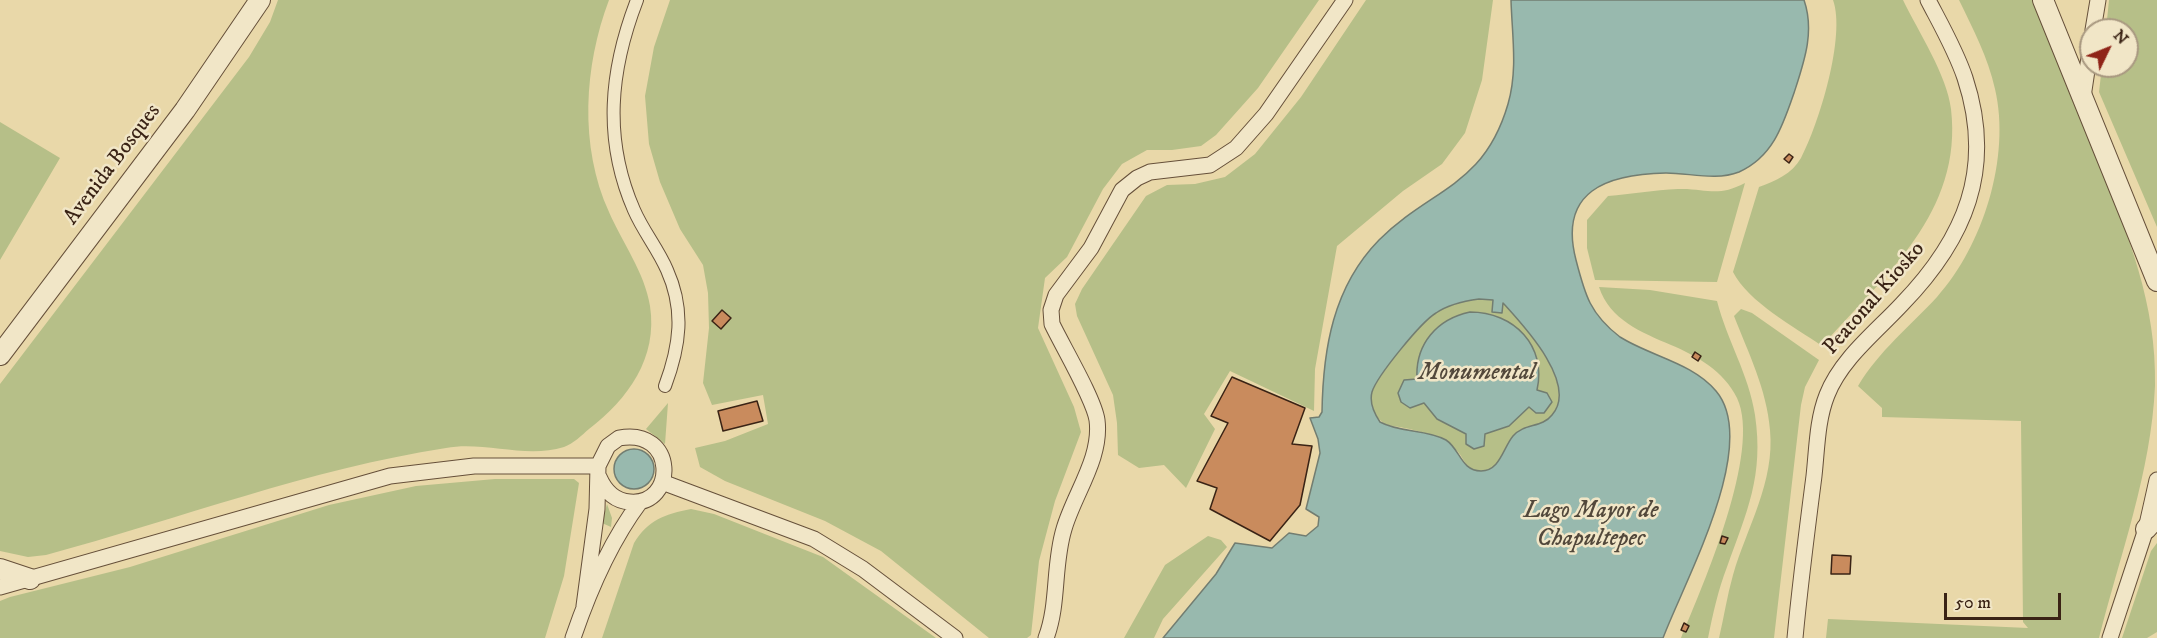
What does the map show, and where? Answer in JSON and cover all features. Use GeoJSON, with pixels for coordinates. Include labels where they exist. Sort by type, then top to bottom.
{"type":"FeatureCollection","features":[{"type":"Feature","properties":{"kind":"street","name":"Avenida Bosques"},"geometry":{"type":"LineString","coordinates":[[0,355],[185,110],[260,0]]}},
{"type":"Feature","properties":{"kind":"street"},"geometry":{"type":"LineString","coordinates":[[637,0],[624,35],[613,87],[615,136],[621,170],[634,210],[667,270],[679,308],[680,328],[675,358],[665,386]]}},
{"type":"Feature","properties":{"kind":"street"},"geometry":{"type":"LineString","coordinates":[[1046,638],[1051,623],[1057,562],[1063,531],[1093,458],[1098,434],[1097,417],[1052,324],[1051,310],[1056,294],[1091,248],[1122,190],[1137,178],[1150,172],[1210,165],[1236,148],[1266,114],[1345,0]]}},
{"type":"Feature","properties":{"kind":"street","name":"Peatonal Kiosko"},"geometry":{"type":"LineString","coordinates":[[1795,638],[1819,435],[1827,394],[1857,351],[1923,283],[1946,253],[1957,234],[1972,195],[1977,153],[1972,107],[1965,77],[1928,0]]}},
{"type":"Feature","properties":{"kind":"street"},"geometry":{"type":"LineString","coordinates":[[2043,0],[2157,281]]}},
{"type":"Feature","properties":{"kind":"street"},"geometry":{"type":"LineString","coordinates":[[2095,18],[2098,0]]}},
{"type":"Feature","properties":{"kind":"street"},"geometry":{"type":"LineString","coordinates":[[2082,100],[2086,78]]}},
{"type":"Feature","properties":{"kind":"street"},"geometry":{"type":"LineString","coordinates":[[584,606],[599,472],[608,446],[619,438],[639,437],[656,447],[665,466],[662,482],[654,495],[640,502],[622,501],[612,496],[599,472]]}},
{"type":"Feature","properties":{"kind":"street"},"geometry":{"type":"LineString","coordinates":[[0,587],[390,476],[474,466],[599,472]]}},
{"type":"Feature","properties":{"kind":"street"},"geometry":{"type":"LineString","coordinates":[[2110,638],[2152,523],[2157,480]]}},
{"type":"Feature","properties":{"kind":"street"},"geometry":{"type":"LineString","coordinates":[[662,482],[814,539],[863,569],[955,638]]}},
{"type":"Feature","properties":{"kind":"street"},"geometry":{"type":"LineString","coordinates":[[573,638],[584,606],[617,537],[640,502]]}},
{"type":"Feature","properties":{"kind":"street"},"geometry":{"type":"LineString","coordinates":[[0,569],[30,579]]}},
{"type":"Feature","properties":{"kind":"green space"},"geometry":{"type":"Polygon","coordinates":[[[278,0],[609,0],[594,52],[588,106],[589,133],[599,187],[638,270],[650,306],[649,343],[637,376],[628,391],[603,417],[571,444],[564,447],[520,451],[460,446],[395,457],[245,496],[46,555],[28,557],[0,551],[0,384],[249,57],[270,22],[278,0]]]}},
{"type":"Feature","properties":{"kind":"green space"},"geometry":{"type":"Polygon","coordinates":[[[670,0],[1319,0],[1258,88],[1216,135],[1201,146],[1172,150],[1147,150],[1122,164],[1103,189],[1067,257],[1045,278],[1038,328],[1074,407],[1081,432],[1055,501],[1039,561],[1031,635],[1027,638],[989,638],[881,551],[825,521],[725,481],[700,467],[695,448],[725,441],[768,424],[763,395],[712,405],[703,383],[709,328],[708,293],[703,265],[680,229],[660,182],[649,144],[645,96],[654,47],[670,0]]]}},
{"type":"Feature","properties":{"kind":"green space"},"geometry":{"type":"Polygon","coordinates":[[[1366,0],[1493,0],[1482,80],[1465,133],[1442,164],[1403,191],[1337,246],[1315,369],[1314,411],[1230,371],[1204,414],[1215,429],[1186,488],[1164,465],[1139,468],[1118,455],[1113,395],[1077,316],[1075,304],[1082,289],[1146,196],[1167,185],[1195,184],[1225,177],[1255,154],[1301,97],[1366,0]]]}},
{"type":"Feature","properties":{"kind":"green space"},"geometry":{"type":"Polygon","coordinates":[[[1833,0],[1903,0],[1944,82],[1951,109],[1951,146],[1945,180],[1932,211],[1914,240],[1893,268],[1822,346],[1761,304],[1749,294],[1733,272],[1759,187],[1783,176],[1797,164],[1815,124],[1829,80],[1833,57],[1836,16],[1833,0]]]}},
{"type":"Feature","properties":{"kind":"green space"},"geometry":{"type":"Polygon","coordinates":[[[1959,0],[2034,0],[2120,215],[2146,298],[2154,356],[2155,386],[2148,450],[2099,638],[1826,638],[1828,619],[2028,628],[2023,622],[2021,421],[1882,417],[1882,408],[1858,386],[1885,350],[1937,297],[1953,276],[1968,253],[1989,199],[1996,171],[1999,115],[1995,89],[1984,54],[1959,0]]]}},
{"type":"Feature","properties":{"kind":"green space"},"geometry":{"type":"Polygon","coordinates":[[[2109,0],[2157,0],[2157,227],[2099,92],[2101,78],[2139,78],[2139,18],[2107,18],[2109,0]]]}},
{"type":"Feature","properties":{"kind":"green space"},"geometry":{"type":"Polygon","coordinates":[[[0,122],[60,158],[0,260],[0,122]]]}},
{"type":"Feature","properties":{"kind":"green space"},"geometry":{"type":"Polygon","coordinates":[[[1745,183],[1717,282],[1595,280],[1587,248],[1587,220],[1608,196],[1678,189],[1719,191],[1735,188],[1745,183]]]}},
{"type":"Feature","properties":{"kind":"green space"},"geometry":{"type":"Polygon","coordinates":[[[1599,287],[1650,290],[1717,301],[1748,386],[1755,415],[1757,437],[1755,475],[1747,510],[1718,593],[1708,638],[1681,638],[1715,553],[1736,483],[1742,450],[1743,421],[1737,398],[1725,380],[1709,366],[1690,354],[1628,324],[1611,308],[1599,287]]]}},
{"type":"Feature","properties":{"kind":"green space","name":"Monumental"},"geometry":{"type":"Polygon","coordinates":[[[1479,299],[1493,300],[1492,312],[1503,302],[1545,356],[1558,388],[1558,402],[1552,415],[1543,422],[1517,432],[1497,463],[1481,471],[1471,469],[1455,449],[1439,439],[1423,432],[1387,425],[1374,412],[1371,399],[1381,376],[1428,319],[1451,305],[1479,299]]]}},
{"type":"Feature","properties":{"kind":"green space"},"geometry":{"type":"Polygon","coordinates":[[[1741,309],[1752,313],[1819,360],[1805,387],[1801,405],[1774,638],[1719,638],[1733,575],[1764,486],[1770,449],[1770,430],[1765,400],[1734,316],[1741,309]]]}},
{"type":"Feature","properties":{"kind":"green space"},"geometry":{"type":"Polygon","coordinates":[[[668,403],[665,444],[646,429],[668,403]]]}},
{"type":"Feature","properties":{"kind":"green space"},"geometry":{"type":"Polygon","coordinates":[[[495,479],[574,479],[579,483],[564,576],[545,638],[0,638],[0,601],[10,597],[130,567],[329,505],[416,486],[495,479]]]}},
{"type":"Feature","properties":{"kind":"green space"},"geometry":{"type":"Polygon","coordinates":[[[607,504],[612,518],[611,527],[602,523],[607,504]]]}},
{"type":"Feature","properties":{"kind":"green space"},"geometry":{"type":"Polygon","coordinates":[[[691,509],[714,514],[823,557],[936,638],[602,638],[634,543],[639,535],[658,519],[691,509]]]}},
{"type":"Feature","properties":{"kind":"green space"},"geometry":{"type":"Polygon","coordinates":[[[1208,536],[1221,540],[1227,547],[1163,619],[1154,638],[1124,638],[1165,565],[1208,536]]]}},
{"type":"Feature","properties":{"kind":"green space"},"geometry":{"type":"Polygon","coordinates":[[[2157,543],[2157,632],[2147,638],[2122,638],[2151,551],[2157,543]]]}},
{"type":"Feature","properties":{"kind":"water","name":"Lago Mayor de Chapultepec"},"geometry":{"type":"Polygon","coordinates":[[[1511,0],[1804,0],[1807,12],[1807,47],[1790,105],[1775,139],[1751,166],[1730,175],[1721,176],[1666,173],[1625,177],[1592,191],[1581,202],[1574,217],[1572,236],[1576,260],[1586,294],[1595,312],[1620,337],[1696,373],[1707,381],[1716,391],[1728,415],[1730,444],[1725,478],[1701,549],[1663,638],[1163,638],[1216,574],[1235,543],[1272,548],[1289,533],[1306,536],[1318,526],[1319,517],[1306,509],[1320,453],[1318,439],[1310,418],[1319,417],[1322,412],[1328,342],[1341,298],[1363,258],[1379,240],[1398,223],[1470,170],[1485,153],[1498,132],[1508,104],[1513,78],[1511,0]],[[1479,299],[1457,303],[1429,318],[1390,362],[1371,396],[1373,408],[1380,422],[1446,440],[1465,464],[1474,470],[1481,471],[1497,463],[1517,432],[1543,422],[1552,415],[1558,402],[1559,388],[1554,372],[1545,356],[1523,325],[1503,303],[1502,313],[1492,312],[1493,300],[1479,299]]]}},
{"type":"Feature","properties":{"kind":"water","name":"Monumental"},"geometry":{"type":"Polygon","coordinates":[[[1470,312],[1500,318],[1524,334],[1537,359],[1539,374],[1537,390],[1547,393],[1552,402],[1544,413],[1536,413],[1529,407],[1509,426],[1485,434],[1484,446],[1474,449],[1466,444],[1466,434],[1437,419],[1424,403],[1410,408],[1401,402],[1398,393],[1404,380],[1417,379],[1420,355],[1430,335],[1448,320],[1470,312]]]}},
{"type":"Feature","properties":{"kind":"water"},"geometry":{"type":"Polygon","coordinates":[[[634,449],[642,450],[648,455],[653,461],[653,477],[648,483],[642,488],[634,489],[626,488],[620,483],[615,477],[614,469],[615,461],[620,455],[626,450],[634,449]]]}},
{"type":"Feature","properties":{"kind":"building"},"geometry":{"type":"Polygon","coordinates":[[[1789,154],[1793,157],[1789,163],[1784,159],[1789,154]]]}},
{"type":"Feature","properties":{"kind":"building"},"geometry":{"type":"Polygon","coordinates":[[[722,310],[731,318],[721,329],[712,321],[722,310]]]}},
{"type":"Feature","properties":{"kind":"building"},"geometry":{"type":"Polygon","coordinates":[[[1695,352],[1701,356],[1698,361],[1692,357],[1695,352]]]}},
{"type":"Feature","properties":{"kind":"building"},"geometry":{"type":"Polygon","coordinates":[[[1232,377],[1305,408],[1292,444],[1312,446],[1300,505],[1270,541],[1210,509],[1217,488],[1197,481],[1228,423],[1211,416],[1232,377]]]}},
{"type":"Feature","properties":{"kind":"building"},"geometry":{"type":"Polygon","coordinates":[[[757,401],[763,421],[723,431],[718,411],[757,401]]]}},
{"type":"Feature","properties":{"kind":"building"},"geometry":{"type":"Polygon","coordinates":[[[1722,536],[1728,538],[1725,544],[1720,543],[1722,536]]]}},
{"type":"Feature","properties":{"kind":"building"},"geometry":{"type":"Polygon","coordinates":[[[1832,555],[1851,556],[1850,574],[1831,574],[1832,555]]]}},
{"type":"Feature","properties":{"kind":"building"},"geometry":{"type":"Polygon","coordinates":[[[1684,623],[1689,626],[1686,632],[1681,630],[1684,623]]]}}]}
